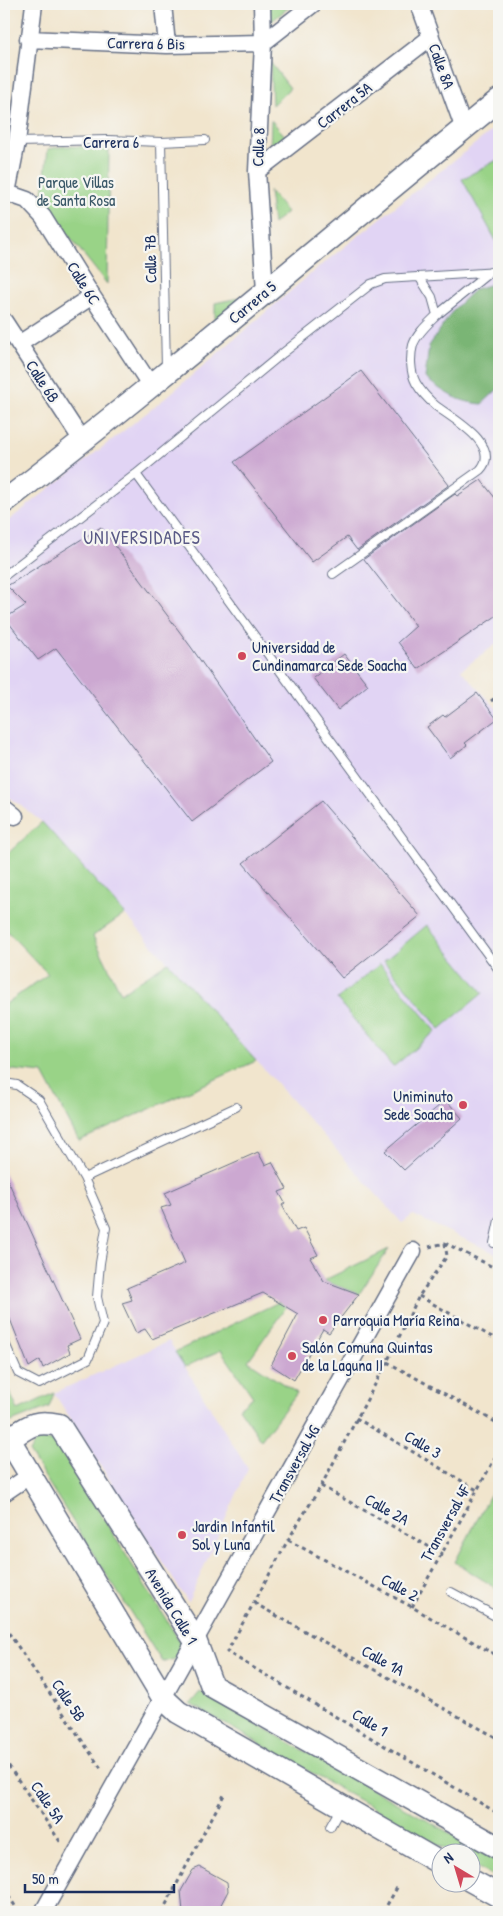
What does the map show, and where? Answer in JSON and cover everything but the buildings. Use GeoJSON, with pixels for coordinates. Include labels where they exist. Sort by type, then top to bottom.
{"type":"FeatureCollection","features":[{"type":"Feature","properties":{"kind":"main road","name":"Carrera 5"},"geometry":{"type":"LineString","coordinates":[[4,502],[83,442],[499,100]]}},
{"type":"Feature","properties":{"kind":"main road","name":"Avenida Calle 1"},"geometry":{"type":"LineString","coordinates":[[430,1857],[178,1712],[164,1699],[6,1435],[43,1422],[59,1425],[195,1640],[212,1686],[499,1848]]}},
{"type":"Feature","properties":{"kind":"main road"},"geometry":{"type":"LineString","coordinates":[[480,1886],[499,1896]]}},
{"type":"Feature","properties":{"kind":"street"},"geometry":{"type":"LineString","coordinates":[[6,195],[8,169],[17,142],[28,39],[34,4]]}},
{"type":"Feature","properties":{"kind":"street"},"geometry":{"type":"LineString","coordinates":[[163,4],[166,45]]}},
{"type":"Feature","properties":{"kind":"street","name":"Calle 8"},"geometry":{"type":"LineString","coordinates":[[262,4],[263,43],[257,171],[265,291]]}},
{"type":"Feature","properties":{"kind":"street"},"geometry":{"type":"LineString","coordinates":[[263,43],[313,4]]}},
{"type":"Feature","properties":{"kind":"street","name":"Calle 8A"},"geometry":{"type":"LineString","coordinates":[[419,4],[464,129]]}},
{"type":"Feature","properties":{"kind":"street","name":"Carrera 5A"},"geometry":{"type":"LineString","coordinates":[[257,171],[431,37]]}},
{"type":"Feature","properties":{"kind":"street","name":"Carrera 6 Bis"},"geometry":{"type":"LineString","coordinates":[[28,39],[166,45],[263,43]]}},
{"type":"Feature","properties":{"kind":"street","name":"Calle 6C"},"geometry":{"type":"LineString","coordinates":[[6,195],[27,200],[43,217],[92,296],[158,380]]}},
{"type":"Feature","properties":{"kind":"street"},"geometry":{"type":"LineString","coordinates":[[19,344],[92,296]]}},
{"type":"Feature","properties":{"kind":"street","name":"Calle 6B"},"geometry":{"type":"LineString","coordinates":[[4,321],[83,442]]}},
{"type":"Feature","properties":{"kind":"street","name":"Transversal 4G"},"geometry":{"type":"LineString","coordinates":[[43,1912],[164,1699],[195,1640],[413,1251]]}},
{"type":"Feature","properties":{"kind":"street"},"geometry":{"type":"LineString","coordinates":[[4,1493],[29,1476]]}},
{"type":"Feature","properties":{"kind":"lane","name":"Carrera 6"},"geometry":{"type":"LineString","coordinates":[[17,142],[108,140],[161,142],[205,140]]}},
{"type":"Feature","properties":{"kind":"lane","name":"Calle 7B"},"geometry":{"type":"LineString","coordinates":[[158,380],[161,142]]}},
{"type":"Feature","properties":{"kind":"lane"},"geometry":{"type":"LineString","coordinates":[[333,574],[485,464],[487,459],[484,448],[465,425],[435,404],[416,382],[411,366],[413,345],[421,332],[437,314],[490,272]]}},
{"type":"Feature","properties":{"kind":"lane"},"geometry":{"type":"LineString","coordinates":[[4,576],[136,474],[283,353],[371,284],[385,279],[499,272]]}},
{"type":"Feature","properties":{"kind":"lane"},"geometry":{"type":"LineString","coordinates":[[420,278],[432,296],[437,314]]}},
{"type":"Feature","properties":{"kind":"lane"},"geometry":{"type":"LineString","coordinates":[[136,474],[499,970]]}},
{"type":"Feature","properties":{"kind":"lane"},"geometry":{"type":"LineString","coordinates":[[4,1082],[17,1085],[39,1100],[84,1178],[106,1228],[97,1297],[103,1323],[88,1359],[38,1384],[18,1373],[4,1341]]}},
{"type":"Feature","properties":{"kind":"lane"},"geometry":{"type":"LineString","coordinates":[[84,1178],[236,1107]]}},
{"type":"Feature","properties":{"kind":"lane"},"geometry":{"type":"LineString","coordinates":[[494,1243],[499,1220]]}},
{"type":"Feature","properties":{"kind":"lane"},"geometry":{"type":"LineString","coordinates":[[451,1592],[499,1618]]}},
{"type":"Feature","properties":{"kind":"lane"},"geometry":{"type":"LineString","coordinates":[[330,1827],[341,1807]]}},
{"type":"Feature","properties":{"kind":"path"},"geometry":{"type":"LineString","coordinates":[[491,701],[499,695]]}},
{"type":"Feature","properties":{"kind":"path"},"geometry":{"type":"LineString","coordinates":[[254,1603],[387,1362],[419,1296],[447,1256],[445,1243]]}},
{"type":"Feature","properties":{"kind":"path"},"geometry":{"type":"LineString","coordinates":[[413,1251],[445,1243],[499,1270]]}},
{"type":"Feature","properties":{"kind":"path"},"geometry":{"type":"LineString","coordinates":[[419,1296],[499,1341]]}},
{"type":"Feature","properties":{"kind":"path"},"geometry":{"type":"LineString","coordinates":[[387,1362],[499,1424]]}},
{"type":"Feature","properties":{"kind":"path","name":"Calle 3"},"geometry":{"type":"LineString","coordinates":[[356,1418],[477,1490]]}},
{"type":"Feature","properties":{"kind":"path","name":"Transversal 4F"},"geometry":{"type":"LineString","coordinates":[[412,1607],[499,1451]]}},
{"type":"Feature","properties":{"kind":"path","name":"Calle 2A"},"geometry":{"type":"LineString","coordinates":[[320,1486],[442,1554]]}},
{"type":"Feature","properties":{"kind":"path","name":"Calle 2"},"geometry":{"type":"LineString","coordinates":[[288,1540],[412,1607],[499,1657]]}},
{"type":"Feature","properties":{"kind":"path","name":"Calle 1"},"geometry":{"type":"LineString","coordinates":[[254,1603],[227,1652],[499,1814]]}},
{"type":"Feature","properties":{"kind":"path","name":"Calle 1A"},"geometry":{"type":"LineString","coordinates":[[254,1603],[499,1739]]}},
{"type":"Feature","properties":{"kind":"path","name":"Calle 5B"},"geometry":{"type":"LineString","coordinates":[[4,1626],[113,1788]]}},
{"type":"Feature","properties":{"kind":"path","name":"Calle 5A"},"geometry":{"type":"LineString","coordinates":[[4,1759],[60,1842],[75,1857]]}},
{"type":"Feature","properties":{"kind":"path"},"geometry":{"type":"LineString","coordinates":[[96,1778],[106,1762]]}},
{"type":"Feature","properties":{"kind":"path"},"geometry":{"type":"LineString","coordinates":[[162,1912],[226,1793]]}},
{"type":"Feature","properties":{"kind":"path"},"geometry":{"type":"LineString","coordinates":[[56,1851],[65,1834]]}},
{"type":"Feature","properties":{"kind":"path"},"geometry":{"type":"LineString","coordinates":[[383,1912],[398,1886]]}},
{"type":"Feature","properties":{"kind":"path"},"geometry":{"type":"LineString","coordinates":[[4,1889],[19,1912]]}},
{"type":"Feature","properties":{"kind":"shaded area","name":"Universidad de Cundinamarca Sede Soacha"},"geometry":{"type":"Polygon","coordinates":[[[499,125],[499,642],[461,670],[499,711],[499,1255],[413,1215],[402,1223],[42,822],[4,793],[4,524],[163,400],[320,266],[499,125]]]}},
{"type":"Feature","properties":{"kind":"shaded area","name":"Jardin Infantil Sol y Luna"},"geometry":{"type":"Polygon","coordinates":[[[169,1341],[248,1469],[188,1602],[54,1393],[169,1341]]]}},
{"type":"Feature","properties":{"kind":"green space"},"geometry":{"type":"Polygon","coordinates":[[[267,4],[293,4],[268,24],[267,4]]]}},
{"type":"Feature","properties":{"kind":"green space"},"geometry":{"type":"Polygon","coordinates":[[[270,62],[290,88],[272,105],[270,62]]]}},
{"type":"Feature","properties":{"kind":"green space"},"geometry":{"type":"Polygon","coordinates":[[[271,120],[287,138],[270,151],[271,120]]]}},
{"type":"Feature","properties":{"kind":"green space","name":"Parque Villas de Santa Rosa"},"geometry":{"type":"Polygon","coordinates":[[[66,146],[109,148],[107,284],[42,202],[48,149],[66,146]]]}},
{"type":"Feature","properties":{"kind":"green space"},"geometry":{"type":"Polygon","coordinates":[[[499,159],[499,246],[462,179],[499,159]]]}},
{"type":"Feature","properties":{"kind":"green space"},"geometry":{"type":"Polygon","coordinates":[[[269,191],[287,212],[273,224],[269,191]]]}},
{"type":"Feature","properties":{"kind":"green space"},"geometry":{"type":"Polygon","coordinates":[[[499,282],[499,388],[482,404],[458,399],[425,378],[429,346],[454,309],[475,289],[499,282]]]}},
{"type":"Feature","properties":{"kind":"green space"},"geometry":{"type":"Polygon","coordinates":[[[248,296],[215,326],[215,303],[248,296]]]}},
{"type":"Feature","properties":{"kind":"green space"},"geometry":{"type":"Polygon","coordinates":[[[42,822],[125,914],[93,936],[121,993],[168,962],[256,1061],[79,1141],[43,1073],[4,1069],[4,1005],[48,974],[4,928],[4,857],[42,822]]]}},
{"type":"Feature","properties":{"kind":"green space"},"geometry":{"type":"Polygon","coordinates":[[[427,925],[483,993],[440,1029],[384,961],[427,925]]]}},
{"type":"Feature","properties":{"kind":"green space"},"geometry":{"type":"Polygon","coordinates":[[[380,964],[436,1031],[393,1067],[337,999],[380,964]]]}},
{"type":"Feature","properties":{"kind":"green space"},"geometry":{"type":"Polygon","coordinates":[[[389,1249],[359,1294],[324,1281],[286,1307],[248,1361],[297,1393],[261,1440],[239,1408],[253,1397],[221,1350],[185,1367],[175,1352],[389,1249]]]}},
{"type":"Feature","properties":{"kind":"green space"},"geometry":{"type":"Polygon","coordinates":[[[4,1380],[18,1410],[54,1393],[49,1407],[11,1422],[5,1420],[4,1380]]]}},
{"type":"Feature","properties":{"kind":"green space"},"geometry":{"type":"Polygon","coordinates":[[[38,1438],[56,1442],[182,1645],[175,1659],[162,1662],[29,1452],[38,1438]]]}},
{"type":"Feature","properties":{"kind":"green space"},"geometry":{"type":"Polygon","coordinates":[[[499,1478],[499,1590],[455,1562],[499,1478]]]}},
{"type":"Feature","properties":{"kind":"green space"},"geometry":{"type":"Polygon","coordinates":[[[200,1692],[469,1844],[437,1844],[190,1704],[200,1692]]]}},
{"type":"Feature","properties":{"kind":"green space"},"geometry":{"type":"Polygon","coordinates":[[[480,1850],[499,1861],[499,1866],[493,1876],[480,1869],[480,1850]]]}},
{"type":"Feature","properties":{"kind":"place","name":"Universidad de Cundinamarca Sede Soacha"},"geometry":{"type":"Point","coordinates":[242,656]}},
{"type":"Feature","properties":{"kind":"place","name":"Uniminuto Sede Soacha"},"geometry":{"type":"Point","coordinates":[463,1105]}},
{"type":"Feature","properties":{"kind":"place","name":"Parroquia María Reina"},"geometry":{"type":"Point","coordinates":[323,1320]}},
{"type":"Feature","properties":{"kind":"place","name":"Salón Comuna Quintas de la Laguna II"},"geometry":{"type":"Point","coordinates":[292,1356]}},
{"type":"Feature","properties":{"kind":"place","name":"Jardin Infantil Sol y Luna"},"geometry":{"type":"Point","coordinates":[182,1535]}},
{"type":"Feature","properties":{"kind":"district","name":"UNIVERSIDADES"},"geometry":{"type":"Point","coordinates":[142,537]}}]}
